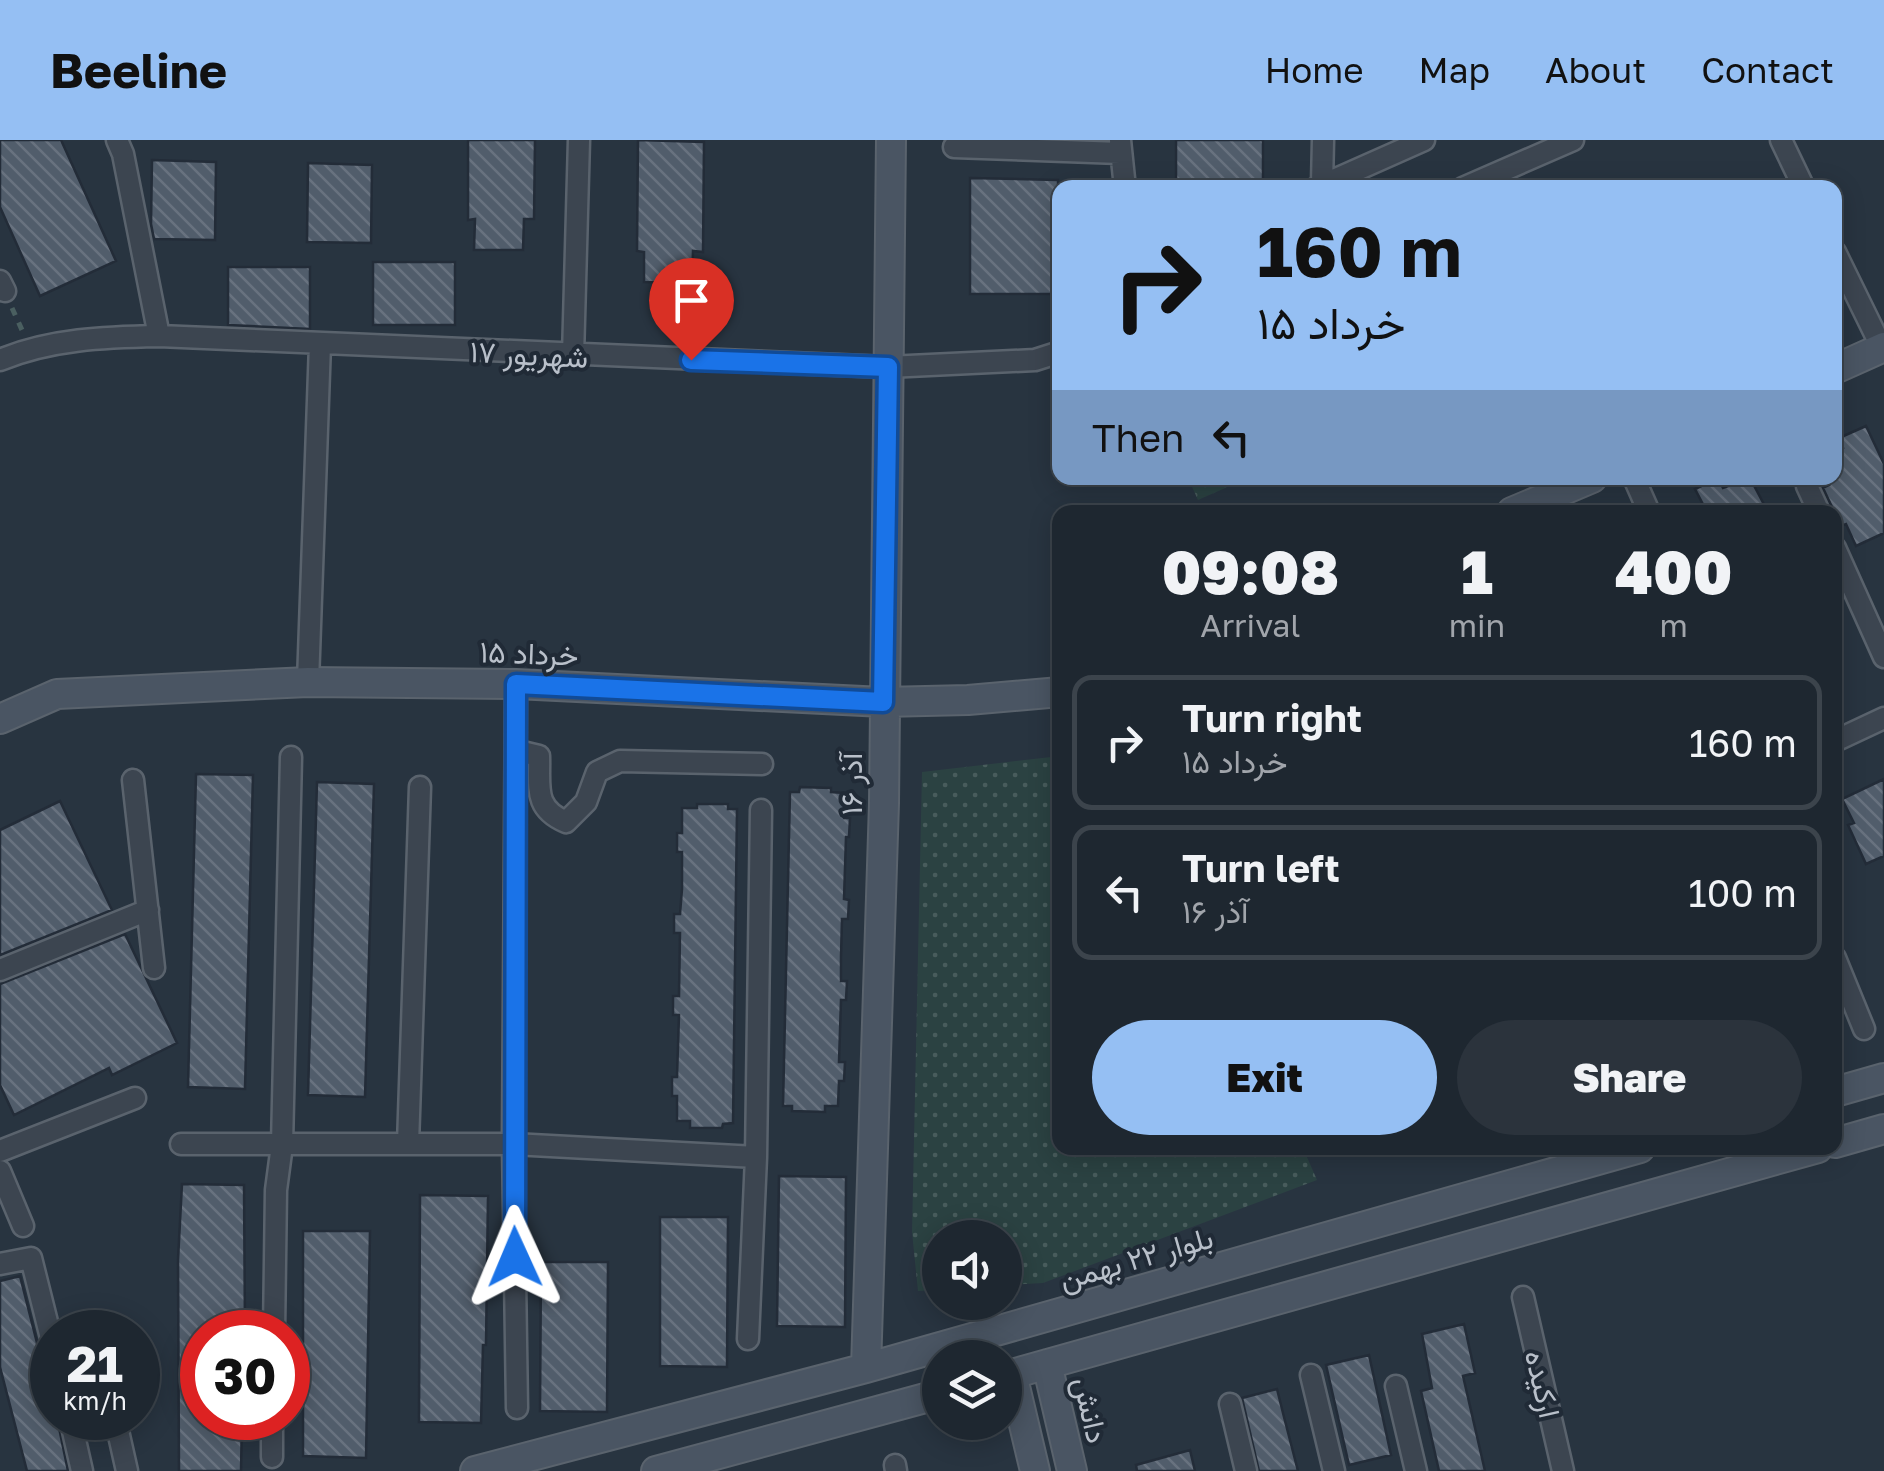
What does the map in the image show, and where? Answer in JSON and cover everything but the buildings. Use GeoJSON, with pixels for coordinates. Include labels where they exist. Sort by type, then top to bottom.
{"type":"FeatureCollection","features":[{"type":"Feature","properties":{"kind":"main road","name":"۱۶ آذر"},"geometry":{"type":"LineString","coordinates":[[866,1368],[884,803],[892,140]]}},
{"type":"Feature","properties":{"kind":"main road"},"geometry":{"type":"LineString","coordinates":[[1842,366],[1883,348]]}},
{"type":"Feature","properties":{"kind":"main road"},"geometry":{"type":"LineString","coordinates":[[1528,505],[1576,485]]}},
{"type":"Feature","properties":{"kind":"main road","name":"۱۵ خرداد"},"geometry":{"type":"LineString","coordinates":[[0,719],[57,694],[308,682],[516,684],[883,702],[1052,693]]}},
{"type":"Feature","properties":{"kind":"main road"},"geometry":{"type":"LineString","coordinates":[[1842,1090],[1884,1078]]}},
{"type":"Feature","properties":{"kind":"main road"},"geometry":{"type":"LineString","coordinates":[[1842,1140],[1884,1129]]}},
{"type":"Feature","properties":{"kind":"main road","name":"بلوار ۲۲ بهمن"},"geometry":{"type":"LineString","coordinates":[[474,1471],[866,1368],[1612,1155]]}},
{"type":"Feature","properties":{"kind":"main road"},"geometry":{"type":"LineString","coordinates":[[1022,1371],[1793,1155]]}},
{"type":"Feature","properties":{"kind":"main road"},"geometry":{"type":"LineString","coordinates":[[1608,1156],[1622,1202]]}},
{"type":"Feature","properties":{"kind":"main road","name":"دانش"},"geometry":{"type":"LineString","coordinates":[[1047,1364],[1072,1471]]}},
{"type":"Feature","properties":{"kind":"main road"},"geometry":{"type":"LineString","coordinates":[[650,1425],[659,1470],[922,1399]]}},
{"type":"Feature","properties":{"kind":"main road"},"geometry":{"type":"LineString","coordinates":[[1022,1423],[1036,1471]]}},
{"type":"Feature","properties":{"kind":"street"},"geometry":{"type":"LineString","coordinates":[[117,140],[160,336]]}},
{"type":"Feature","properties":{"kind":"street"},"geometry":{"type":"LineString","coordinates":[[573,356],[579,140]]}},
{"type":"Feature","properties":{"kind":"street"},"geometry":{"type":"LineString","coordinates":[[1320,180],[1323,140]]}},
{"type":"Feature","properties":{"kind":"street"},"geometry":{"type":"LineString","coordinates":[[1333,180],[1424,140]]}},
{"type":"Feature","properties":{"kind":"street"},"geometry":{"type":"LineString","coordinates":[[1481,180],[1573,140]]}},
{"type":"Feature","properties":{"kind":"street"},"geometry":{"type":"LineString","coordinates":[[1781,140],[1800,180]]}},
{"type":"Feature","properties":{"kind":"street"},"geometry":{"type":"LineString","coordinates":[[954,147],[1120,147],[1123,180]]}},
{"type":"Feature","properties":{"kind":"street"},"geometry":{"type":"LineString","coordinates":[[1842,266],[1883,348]]}},
{"type":"Feature","properties":{"kind":"street","name":"۱۷ شهریور"},"geometry":{"type":"LineString","coordinates":[[0,360],[30,348],[115,337],[160,336],[888,367],[1036,360],[1052,355]]}},
{"type":"Feature","properties":{"kind":"street"},"geometry":{"type":"LineString","coordinates":[[308,682],[320,344]]}},
{"type":"Feature","properties":{"kind":"street"},"geometry":{"type":"LineString","coordinates":[[1807,486],[1816,505]]}},
{"type":"Feature","properties":{"kind":"street"},"geometry":{"type":"LineString","coordinates":[[1842,564],[1884,657]]}},
{"type":"Feature","properties":{"kind":"street"},"geometry":{"type":"LineString","coordinates":[[516,684],[513,1144],[517,1408]]}},
{"type":"Feature","properties":{"kind":"street"},"geometry":{"type":"LineString","coordinates":[[1842,737],[1884,718]]}},
{"type":"Feature","properties":{"kind":"street"},"geometry":{"type":"LineString","coordinates":[[518,751],[539,756],[540,799],[550,816],[566,822],[586,802],[597,772],[620,761],[762,764]]}},
{"type":"Feature","properties":{"kind":"street"},"geometry":{"type":"LineString","coordinates":[[274,1310],[291,756]]}},
{"type":"Feature","properties":{"kind":"street"},"geometry":{"type":"LineString","coordinates":[[133,780],[154,968]]}},
{"type":"Feature","properties":{"kind":"street"},"geometry":{"type":"LineString","coordinates":[[408,1144],[420,787]]}},
{"type":"Feature","properties":{"kind":"street"},"geometry":{"type":"LineString","coordinates":[[748,1339],[756,1157],[761,810]]}},
{"type":"Feature","properties":{"kind":"street"},"geometry":{"type":"LineString","coordinates":[[0,970],[148,910]]}},
{"type":"Feature","properties":{"kind":"street"},"geometry":{"type":"LineString","coordinates":[[1842,975],[1864,1030]]}},
{"type":"Feature","properties":{"kind":"street"},"geometry":{"type":"LineString","coordinates":[[0,1151],[135,1098]]}},
{"type":"Feature","properties":{"kind":"street"},"geometry":{"type":"LineString","coordinates":[[181,1144],[513,1144],[756,1157]]}},
{"type":"Feature","properties":{"kind":"street"},"geometry":{"type":"LineString","coordinates":[[0,1170],[24,1226]]}},
{"type":"Feature","properties":{"kind":"street"},"geometry":{"type":"LineString","coordinates":[[0,1264],[31,1258],[44,1310]]}},
{"type":"Feature","properties":{"kind":"street","name":"ارکیده"},"geometry":{"type":"LineString","coordinates":[[1524,1297],[1564,1471]]}},
{"type":"Feature","properties":{"kind":"street"},"geometry":{"type":"LineString","coordinates":[[1311,1375],[1334,1471]]}},
{"type":"Feature","properties":{"kind":"street"},"geometry":{"type":"LineString","coordinates":[[1396,1386],[1416,1471]]}},
{"type":"Feature","properties":{"kind":"street"},"geometry":{"type":"LineString","coordinates":[[1230,1404],[1246,1471]]}},
{"type":"Feature","properties":{"kind":"street"},"geometry":{"type":"LineString","coordinates":[[75,1440],[82,1471]]}},
{"type":"Feature","properties":{"kind":"street"},"geometry":{"type":"LineString","coordinates":[[120,1440],[127,1471]]}},
{"type":"Feature","properties":{"kind":"street"},"geometry":{"type":"LineString","coordinates":[[272,1440],[272,1457]]}},
{"type":"Feature","properties":{"kind":"path"},"geometry":{"type":"LineString","coordinates":[[2,286],[30,348]]}},
{"type":"Feature","properties":{"kind":"green space"},"geometry":{"type":"Polygon","coordinates":[[[1191,485],[1232,485],[1198,500],[1191,485]]]}},
{"type":"Feature","properties":{"kind":"green space"},"geometry":{"type":"Polygon","coordinates":[[[1052,757],[1052,1155],[1306,1155],[1317,1180],[1043,1283],[1022,1284],[1022,1220],[922,1220],[922,1291],[918,1291],[912,1232],[922,772],[1052,757]]]}},
{"type":"Feature","properties":{"kind":"route"},"geometry":{"type":"LineString","coordinates":[[515,1257],[516,684],[883,702],[888,367],[691,360]]}}]}
